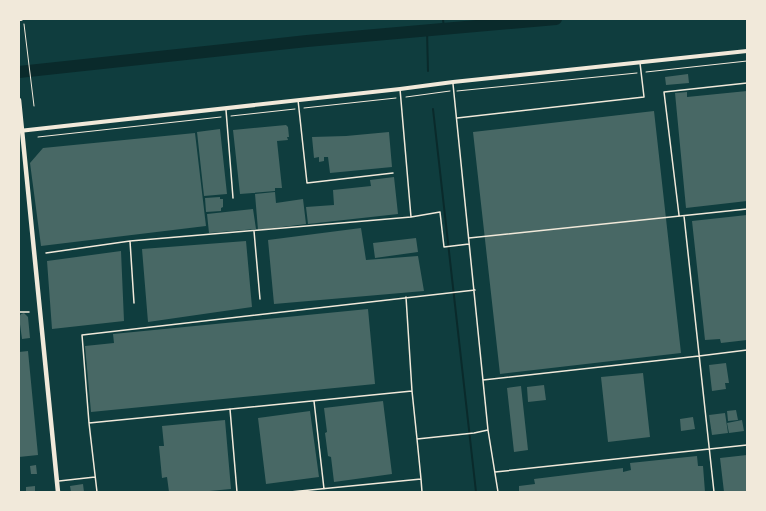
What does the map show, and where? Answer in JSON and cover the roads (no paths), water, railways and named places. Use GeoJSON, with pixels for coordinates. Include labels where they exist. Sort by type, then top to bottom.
{"type":"FeatureCollection","features":[{"type":"Feature","properties":{"kind":"main road"},"geometry":{"type":"LineString","coordinates":[[19,100],[21,116],[20,131],[58,492]]}},
{"type":"Feature","properties":{"kind":"street"},"geometry":{"type":"LineString","coordinates":[[20,131],[453,82],[747,51]]}},
{"type":"Feature","properties":{"kind":"lane"},"geometry":{"type":"LineString","coordinates":[[457,118],[644,97],[640,62]]}},
{"type":"Feature","properties":{"kind":"lane"},"geometry":{"type":"LineString","coordinates":[[453,82],[488,430],[498,492]]}},
{"type":"Feature","properties":{"kind":"lane"},"geometry":{"type":"LineString","coordinates":[[679,215],[664,92],[747,83]]}},
{"type":"Feature","properties":{"kind":"lane"},"geometry":{"type":"LineString","coordinates":[[400,89],[411,217]]}},
{"type":"Feature","properties":{"kind":"lane"},"geometry":{"type":"LineString","coordinates":[[298,100],[307,183],[393,173]]}},
{"type":"Feature","properties":{"kind":"lane"},"geometry":{"type":"LineString","coordinates":[[226,108],[234,198]]}},
{"type":"Feature","properties":{"kind":"lane"},"geometry":{"type":"LineString","coordinates":[[469,238],[747,209]]}},
{"type":"Feature","properties":{"kind":"lane"},"geometry":{"type":"LineString","coordinates":[[46,253],[130,241],[411,217],[440,212],[444,248],[469,244]]}},
{"type":"Feature","properties":{"kind":"lane"},"geometry":{"type":"LineString","coordinates":[[684,216],[714,492]]}},
{"type":"Feature","properties":{"kind":"lane"},"geometry":{"type":"LineString","coordinates":[[254,231],[260,299]]}},
{"type":"Feature","properties":{"kind":"lane"},"geometry":{"type":"LineString","coordinates":[[130,241],[134,303]]}},
{"type":"Feature","properties":{"kind":"lane"},"geometry":{"type":"LineString","coordinates":[[97,492],[89,423],[82,334],[475,290]]}},
{"type":"Feature","properties":{"kind":"lane"},"geometry":{"type":"LineString","coordinates":[[406,297],[412,391],[422,492]]}},
{"type":"Feature","properties":{"kind":"lane"},"geometry":{"type":"LineString","coordinates":[[19,312],[29,312]]}},
{"type":"Feature","properties":{"kind":"lane"},"geometry":{"type":"LineString","coordinates":[[483,380],[747,350]]}},
{"type":"Feature","properties":{"kind":"lane"},"geometry":{"type":"LineString","coordinates":[[89,423],[412,391]]}},
{"type":"Feature","properties":{"kind":"lane"},"geometry":{"type":"LineString","coordinates":[[314,401],[324,489]]}},
{"type":"Feature","properties":{"kind":"lane"},"geometry":{"type":"LineString","coordinates":[[230,409],[236,492]]}},
{"type":"Feature","properties":{"kind":"lane"},"geometry":{"type":"LineString","coordinates":[[417,439],[474,433],[488,430]]}},
{"type":"Feature","properties":{"kind":"lane"},"geometry":{"type":"LineString","coordinates":[[495,472],[747,445]]}},
{"type":"Feature","properties":{"kind":"lane"},"geometry":{"type":"LineString","coordinates":[[57,481],[95,477]]}},
{"type":"Feature","properties":{"kind":"lane"},"geometry":{"type":"LineString","coordinates":[[290,492],[421,479]]}},
{"type":"Feature","properties":{"kind":"waterway"},"geometry":{"type":"LineString","coordinates":[[443,19],[444,29]]}},
{"type":"Feature","properties":{"kind":"waterway"},"geometry":{"type":"LineString","coordinates":[[19,72],[307,41],[556,19]]}},
{"type":"Feature","properties":{"kind":"waterway"},"geometry":{"type":"LineString","coordinates":[[427,31],[428,71]]}},
{"type":"Feature","properties":{"kind":"waterway"},"geometry":{"type":"LineString","coordinates":[[433,109],[476,492]]}}]}
